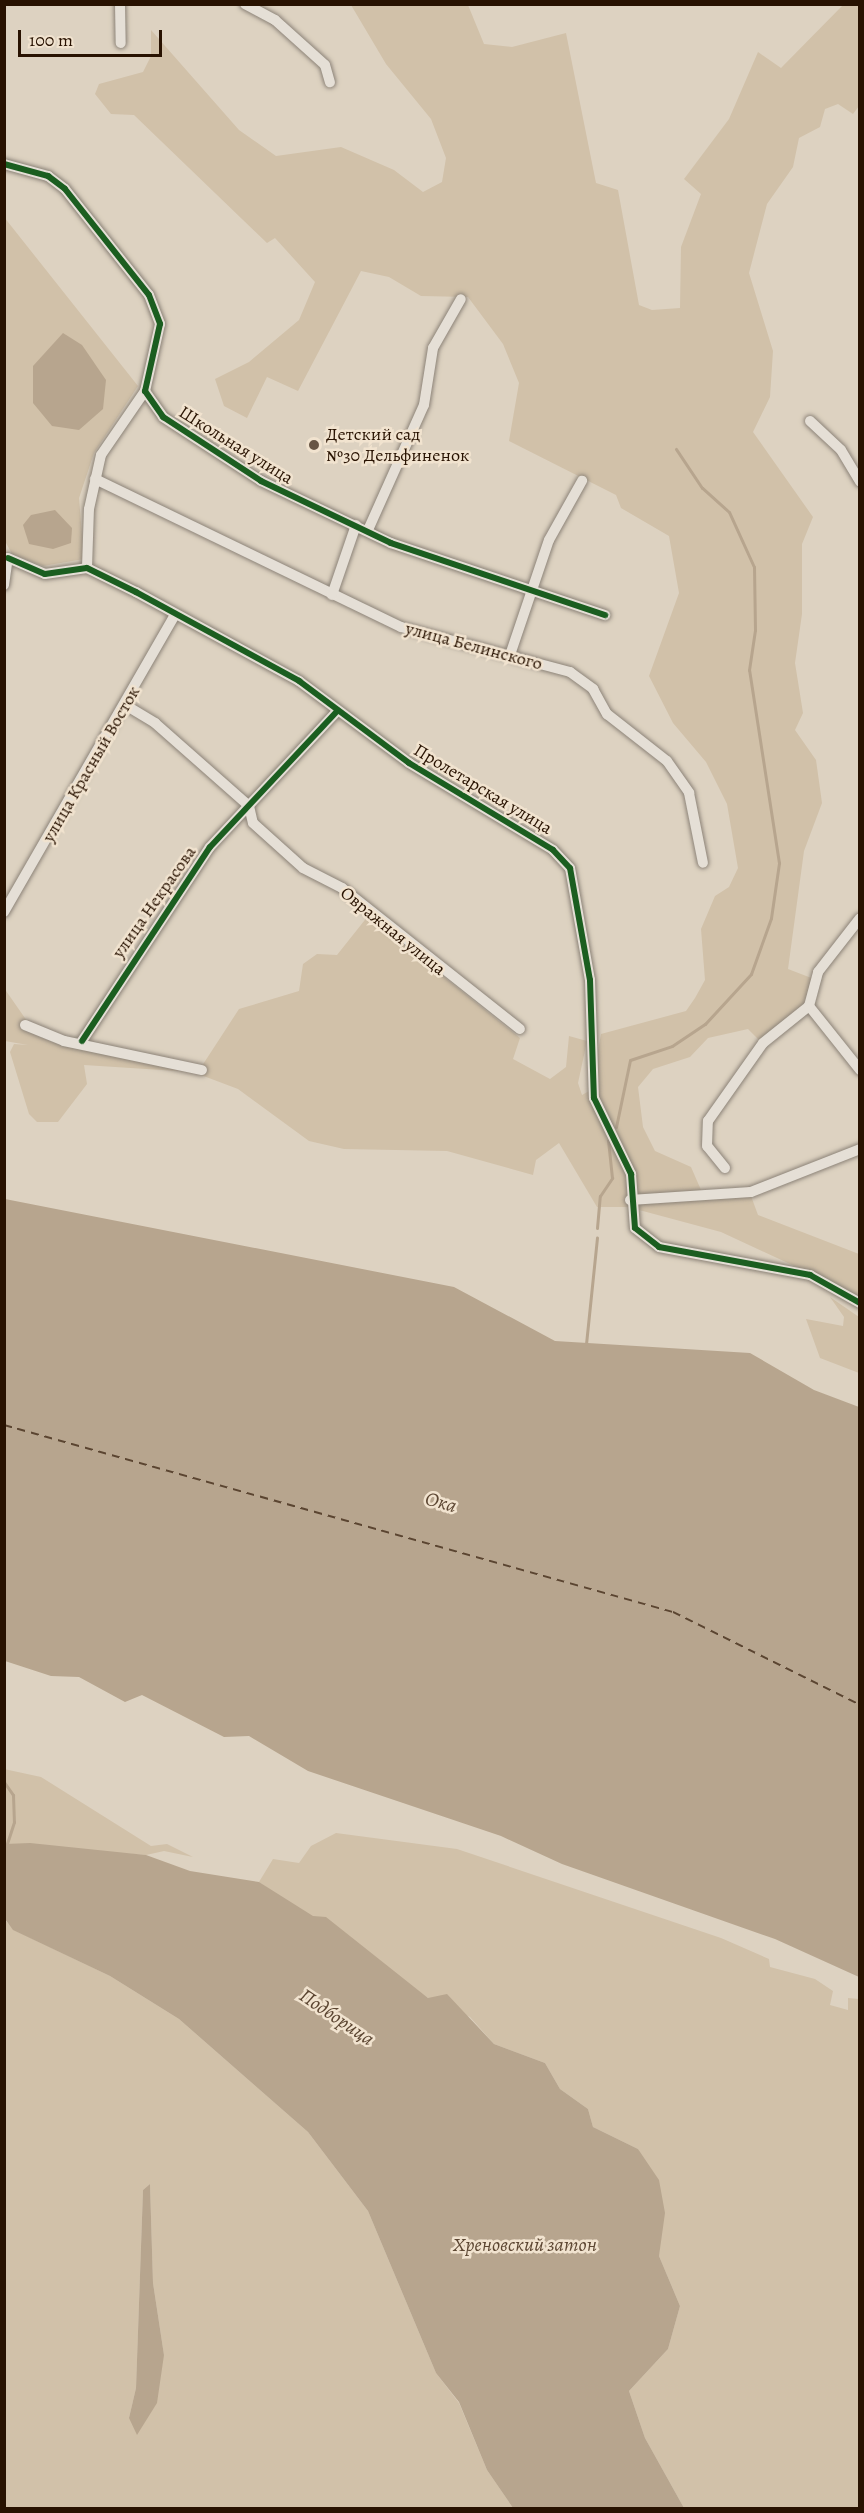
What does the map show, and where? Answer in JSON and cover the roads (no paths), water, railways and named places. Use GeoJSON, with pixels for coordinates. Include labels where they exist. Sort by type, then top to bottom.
{"type":"FeatureCollection","features":[{"type":"Feature","properties":{"kind":"street"},"geometry":{"type":"LineString","coordinates":[[120,4],[121,43]]}},
{"type":"Feature","properties":{"kind":"street"},"geometry":{"type":"LineString","coordinates":[[245,4],[275,20],[325,65],[330,82]]}},
{"type":"Feature","properties":{"kind":"street"},"geometry":{"type":"LineString","coordinates":[[4,164],[48,176],[65,189],[149,295],[160,324],[145,391],[101,455],[95,479],[87,568],[45,574],[6,554],[4,585]]}},
{"type":"Feature","properties":{"kind":"street"},"geometry":{"type":"LineString","coordinates":[[368,530],[423,405],[433,348],[461,298]]}},
{"type":"Feature","properties":{"kind":"street","name":"Школьная улица"},"geometry":{"type":"LineString","coordinates":[[145,391],[163,417],[261,481],[440,561],[530,587],[605,615]]}},
{"type":"Feature","properties":{"kind":"street"},"geometry":{"type":"LineString","coordinates":[[810,421],[841,450],[860,482]]}},
{"type":"Feature","properties":{"kind":"street","name":"улица Белинского"},"geometry":{"type":"LineString","coordinates":[[95,479],[401,627],[570,672],[593,688],[608,714],[667,761],[688,793],[703,863]]}},
{"type":"Feature","properties":{"kind":"street"},"geometry":{"type":"LineString","coordinates":[[510,655],[530,587],[582,481]]}},
{"type":"Feature","properties":{"kind":"street"},"geometry":{"type":"LineString","coordinates":[[332,595],[356,525]]}},
{"type":"Feature","properties":{"kind":"street","name":"Пролетарская улица"},"geometry":{"type":"LineString","coordinates":[[87,568],[299,681],[409,764],[509,819],[570,868],[595,1022],[591,1081],[602,1123],[619,1139],[632,1174],[630,1200],[635,1228],[659,1247],[810,1275],[860,1303]]}},
{"type":"Feature","properties":{"kind":"street","name":"улица Красный Восток"},"geometry":{"type":"LineString","coordinates":[[4,912],[127,706],[175,615]]}},
{"type":"Feature","properties":{"kind":"street"},"geometry":{"type":"LineString","coordinates":[[127,706],[155,723],[249,806]]}},
{"type":"Feature","properties":{"kind":"street","name":"улица Некрасова"},"geometry":{"type":"LineString","coordinates":[[82,1041],[210,848],[338,710]]}},
{"type":"Feature","properties":{"kind":"street","name":"Овражная улица"},"geometry":{"type":"LineString","coordinates":[[249,806],[253,823],[303,868],[342,888],[520,1029]]}},
{"type":"Feature","properties":{"kind":"street"},"geometry":{"type":"LineString","coordinates":[[724,1168],[707,1146],[708,1121],[763,1043],[809,1006],[818,972],[860,918]]}},
{"type":"Feature","properties":{"kind":"street"},"geometry":{"type":"LineString","coordinates":[[809,1006],[860,1070]]}},
{"type":"Feature","properties":{"kind":"street"},"geometry":{"type":"LineString","coordinates":[[25,1025],[64,1041],[82,1041],[202,1070]]}},
{"type":"Feature","properties":{"kind":"street"},"geometry":{"type":"LineString","coordinates":[[630,1200],[751,1192],[860,1149]]}},
{"type":"Feature","properties":{"kind":"water"},"geometry":{"type":"Polygon","coordinates":[[[63,333],[82,345],[106,380],[103,409],[79,430],[52,426],[33,403],[33,366],[63,333]]]}},
{"type":"Feature","properties":{"kind":"water"},"geometry":{"type":"Polygon","coordinates":[[[55,510],[72,528],[71,543],[53,549],[29,544],[23,525],[31,515],[55,510]]]}},
{"type":"Feature","properties":{"kind":"water","name":"Ока"},"geometry":{"type":"Polygon","coordinates":[[[5,1199],[454,1287],[555,1341],[750,1353],[814,1390],[859,1407],[859,1977],[775,1939],[562,1864],[501,1836],[308,1771],[249,1736],[224,1737],[142,1695],[125,1702],[79,1677],[51,1676],[5,1661],[5,1199]]]}},
{"type":"Feature","properties":{"kind":"water","name":"Хреновский затон"},"geometry":{"type":"Polygon","coordinates":[[[30,1843],[146,1855],[190,1871],[259,1882],[313,1916],[326,1917],[428,1998],[447,1994],[494,2044],[545,2063],[560,2089],[588,2109],[593,2127],[638,2149],[659,2180],[665,2213],[659,2256],[680,2306],[668,2349],[629,2391],[645,2438],[684,2508],[513,2508],[487,2470],[459,2402],[436,2373],[368,2211],[308,2132],[179,2019],[110,1976],[13,1930],[5,1919],[5,1844],[30,1843]]]}},
{"type":"Feature","properties":{"kind":"water"},"geometry":{"type":"Polygon","coordinates":[[[150,2184],[153,2283],[164,2355],[157,2403],[137,2435],[129,2418],[136,2388],[143,2190],[150,2184]]]}},
{"type":"Feature","properties":{"kind":"waterway"},"geometry":{"type":"LineString","coordinates":[[616,1127],[630,1060],[672,1046],[705,1024],[751,974],[771,918],[779,863],[749,670],[755,630],[754,567],[729,512],[702,488],[676,449]]}},
{"type":"Feature","properties":{"kind":"waterway"},"geometry":{"type":"LineString","coordinates":[[597,1228],[600,1196],[612,1178],[608,1140]]}},
{"type":"Feature","properties":{"kind":"waterway"},"geometry":{"type":"LineString","coordinates":[[586,1344],[597,1238]]}},
{"type":"Feature","properties":{"kind":"waterway","name":"Подборица"},"geometry":{"type":"LineString","coordinates":[[4,1782],[13,1795],[14,1822],[6,1846]]}},
{"type":"Feature","properties":{"kind":"place","name":"Детский сад №30 Дельфиненок"},"geometry":{"type":"Point","coordinates":[314,445]}}]}
